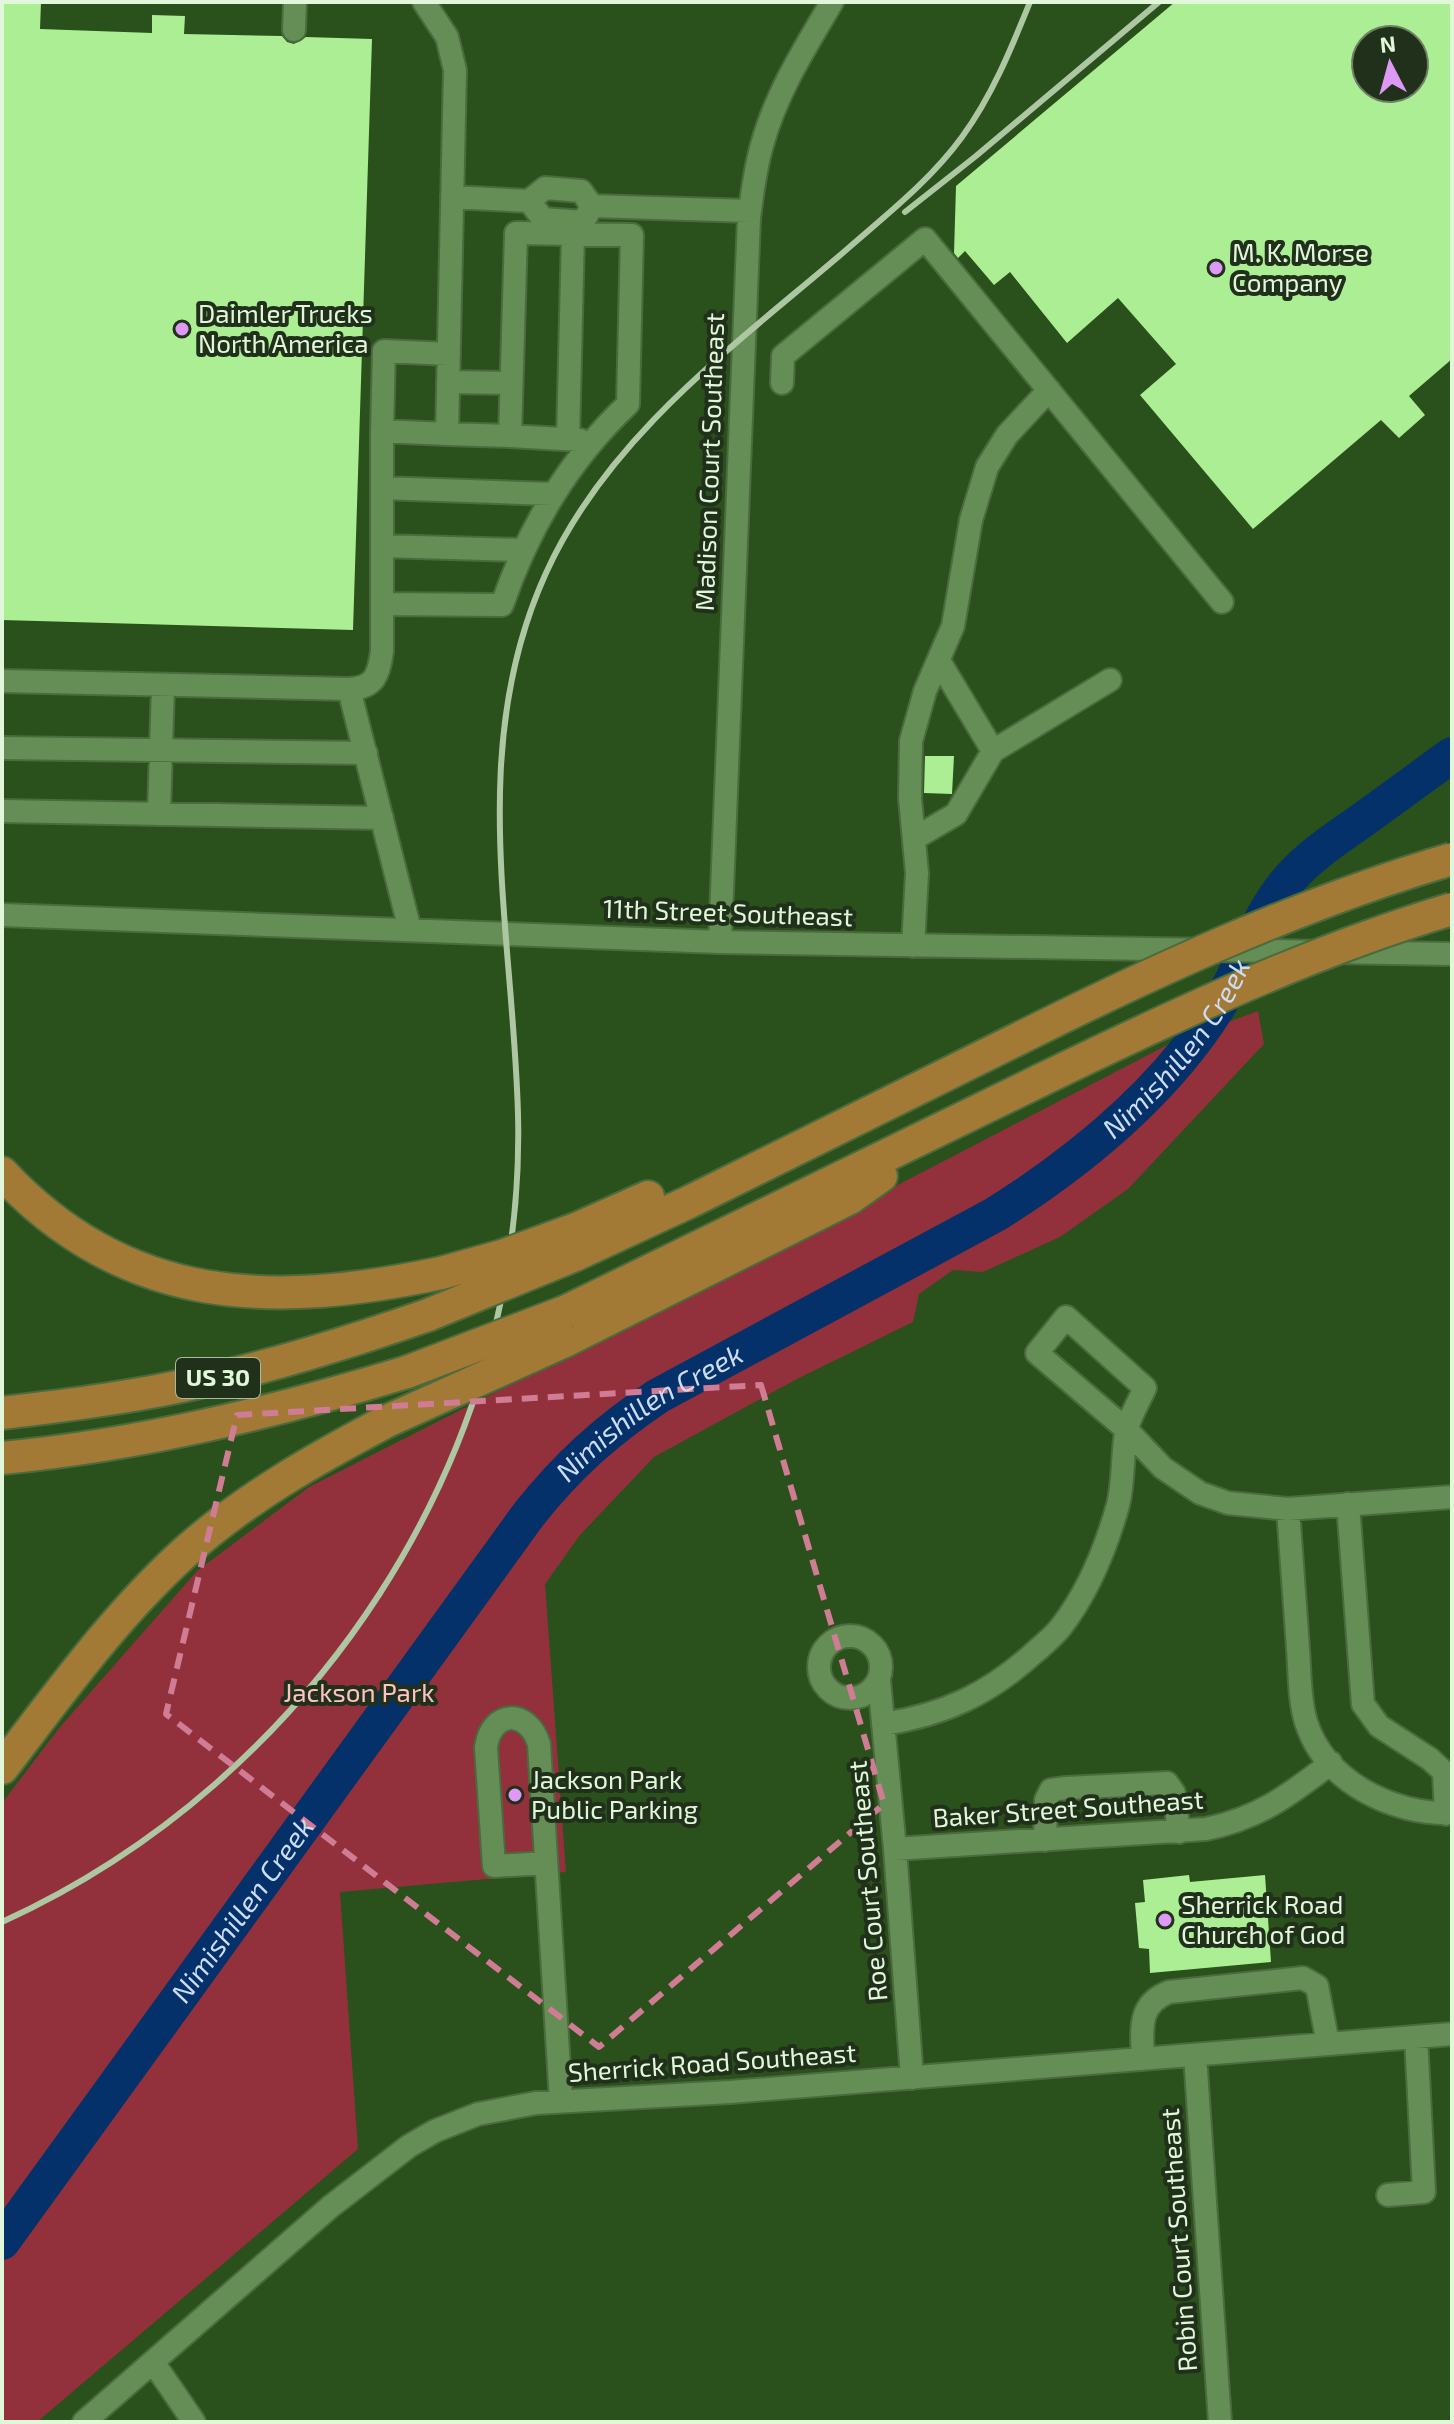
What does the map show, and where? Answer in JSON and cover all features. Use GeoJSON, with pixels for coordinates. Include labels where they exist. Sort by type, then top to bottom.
{"type":"FeatureCollection","features":[{"type":"Feature","properties":{"kind":"highway","name":"US 30"},"geometry":{"type":"LineString","coordinates":[[2,1413],[71,1405],[207,1380],[290,1360],[428,1315],[576,1242],[689,1202],[1152,974],[1352,891],[1452,859]]}},
{"type":"Feature","properties":{"kind":"highway","name":"US 30"},"geometry":{"type":"LineString","coordinates":[[2,1458],[181,1432],[305,1402],[566,1326],[1041,1080],[1235,989],[1363,938],[1452,909]]}},
{"type":"Feature","properties":{"kind":"highway"},"geometry":{"type":"LineString","coordinates":[[2,1173],[43,1210],[92,1245],[147,1271],[205,1287],[265,1294],[310,1294],[355,1289],[576,1242]]}},
{"type":"Feature","properties":{"kind":"highway"},"geometry":{"type":"LineString","coordinates":[[2,1768],[121,1618],[184,1553],[231,1515],[294,1472],[566,1326]]}},
{"type":"Feature","properties":{"kind":"street"},"geometry":{"type":"LineString","coordinates":[[294,30],[295,2]]}},
{"type":"Feature","properties":{"kind":"street"},"geometry":{"type":"LineString","coordinates":[[424,2],[447,37],[455,70],[447,434]]}},
{"type":"Feature","properties":{"kind":"street","name":"Madison Court Southeast"},"geometry":{"type":"LineString","coordinates":[[720,942],[745,263],[750,211],[755,174],[771,117],[796,63],[832,2]]}},
{"type":"Feature","properties":{"kind":"street"},"geometry":{"type":"LineString","coordinates":[[452,197],[529,201],[545,188],[581,191],[592,206]]}},
{"type":"Feature","properties":{"kind":"street"},"geometry":{"type":"LineString","coordinates":[[529,201],[543,219],[583,222],[592,206]]}},
{"type":"Feature","properties":{"kind":"street"},"geometry":{"type":"LineString","coordinates":[[592,206],[750,211]]}},
{"type":"Feature","properties":{"kind":"street"},"geometry":{"type":"LineString","coordinates":[[382,604],[502,605],[523,550],[552,494],[591,440],[628,404],[632,235],[516,233],[510,436]]}},
{"type":"Feature","properties":{"kind":"street"},"geometry":{"type":"LineString","coordinates":[[568,439],[573,234]]}},
{"type":"Feature","properties":{"kind":"street"},"geometry":{"type":"LineString","coordinates":[[782,383],[783,356],[925,239],[1222,602]]}},
{"type":"Feature","properties":{"kind":"street"},"geometry":{"type":"LineString","coordinates":[[2,681],[349,689],[368,685],[379,672],[384,351],[449,354]]}},
{"type":"Feature","properties":{"kind":"street"},"geometry":{"type":"LineString","coordinates":[[448,382],[511,383]]}},
{"type":"Feature","properties":{"kind":"street"},"geometry":{"type":"LineString","coordinates":[[913,946],[917,873],[910,798],[911,741],[925,691],[953,626],[974,510],[987,467],[1007,435],[1049,390]]}},
{"type":"Feature","properties":{"kind":"street"},"geometry":{"type":"LineString","coordinates":[[382,431],[591,440]]}},
{"type":"Feature","properties":{"kind":"street"},"geometry":{"type":"LineString","coordinates":[[382,488],[552,494]]}},
{"type":"Feature","properties":{"kind":"street"},"geometry":{"type":"LineString","coordinates":[[382,546],[523,550]]}},
{"type":"Feature","properties":{"kind":"street"},"geometry":{"type":"LineString","coordinates":[[939,661],[993,751]]}},
{"type":"Feature","properties":{"kind":"street"},"geometry":{"type":"LineString","coordinates":[[915,838],[956,814],[993,751],[1110,680]]}},
{"type":"Feature","properties":{"kind":"street"},"geometry":{"type":"LineString","coordinates":[[159,814],[163,685]]}},
{"type":"Feature","properties":{"kind":"street"},"geometry":{"type":"LineString","coordinates":[[349,689],[410,930]]}},
{"type":"Feature","properties":{"kind":"street"},"geometry":{"type":"LineString","coordinates":[[2,748],[366,753]]}},
{"type":"Feature","properties":{"kind":"street"},"geometry":{"type":"LineString","coordinates":[[2,811],[382,818]]}},
{"type":"Feature","properties":{"kind":"street","name":"11th Street Southeast"},"geometry":{"type":"LineString","coordinates":[[2,915],[720,942],[1452,954]]}},
{"type":"Feature","properties":{"kind":"street"},"geometry":{"type":"LineString","coordinates":[[883,1724],[932,1715],[958,1706],[999,1681],[1060,1629],[1079,1601],[1109,1534],[1123,1482],[1127,1430],[1145,1388],[1066,1317],[1037,1353],[1127,1430],[1163,1468],[1200,1493],[1228,1503],[1288,1509],[1452,1497]]}},
{"type":"Feature","properties":{"kind":"street"},"geometry":{"type":"LineString","coordinates":[[1288,1509],[1302,1705],[1315,1742],[1353,1784],[1393,1805],[1424,1813],[1449,1814],[1444,1772],[1430,1759],[1379,1726],[1363,1704],[1348,1504]]}},
{"type":"Feature","properties":{"kind":"street","name":"Roe Court Southeast"},"geometry":{"type":"LineString","coordinates":[[879,1680],[912,2078]]}},
{"type":"Feature","properties":{"kind":"street"},"geometry":{"type":"LineString","coordinates":[[546,1863],[494,1866],[486,1747],[488,1733],[497,1723],[509,1718],[525,1721],[534,1729],[539,1744],[561,2101]]}},
{"type":"Feature","properties":{"kind":"street","name":"Baker Street Southeast"},"geometry":{"type":"LineString","coordinates":[[895,1849],[1179,1832],[1230,1824],[1282,1800],[1331,1763]]}},
{"type":"Feature","properties":{"kind":"street"},"geometry":{"type":"LineString","coordinates":[[1045,1840],[1046,1800],[1051,1790],[1066,1788],[1167,1783],[1174,1793],[1179,1832]]}},
{"type":"Feature","properties":{"kind":"street"},"geometry":{"type":"LineString","coordinates":[[1143,2059],[1142,2019],[1148,2005],[1158,1996],[1169,1992],[1303,1978],[1317,1986],[1328,2044]]}},
{"type":"Feature","properties":{"kind":"street","name":"Sherrick Road Southeast"},"geometry":{"type":"LineString","coordinates":[[84,2422],[111,2414],[153,2362],[330,2207],[409,2146],[435,2131],[478,2114],[507,2107],[561,2101],[912,2078],[1452,2034]]}},
{"type":"Feature","properties":{"kind":"street"},"geometry":{"type":"LineString","coordinates":[[1388,2195],[1424,2192],[1416,2037]]}},
{"type":"Feature","properties":{"kind":"street","name":"Robin Court Southeast"},"geometry":{"type":"LineString","coordinates":[[1195,2055],[1220,2422]]}},
{"type":"Feature","properties":{"kind":"street"},"geometry":{"type":"LineString","coordinates":[[153,2362],[194,2422]]}},
{"type":"Feature","properties":{"kind":"highlighted area"},"geometry":{"type":"Polygon","coordinates":[[[761,1385],[884,1804],[599,2047],[166,1714],[237,1415],[761,1385]]]}},
{"type":"Feature","properties":{"kind":"green space","name":"Jackson Park"},"geometry":{"type":"Polygon","coordinates":[[[1258,1011],[1264,1044],[1128,1189],[1060,1237],[983,1272],[953,1270],[919,1294],[913,1322],[797,1379],[654,1457],[580,1535],[545,1584],[566,1872],[340,1892],[358,2149],[37,2422],[2,2422],[2,1803],[60,1727],[197,1571],[309,1487],[1171,1043],[1258,1011]]]}},
{"type":"Feature","properties":{"kind":"building","name":"Daimler Trucks North America"},"geometry":{"type":"Polygon","coordinates":[[[2,2],[41,2],[40,29],[152,33],[152,15],[185,16],[184,34],[282,36],[294,44],[306,37],[372,39],[353,630],[2,620],[2,2]]]}},
{"type":"Feature","properties":{"kind":"building","name":"M. K. Morse Company"},"geometry":{"type":"Polygon","coordinates":[[[1175,2],[1452,2],[1452,359],[1409,396],[1425,415],[1399,438],[1381,420],[1253,529],[1140,395],[1176,364],[1118,298],[1067,343],[1010,272],[994,285],[965,251],[958,258],[954,253],[956,186],[1175,2]]]}},
{"type":"Feature","properties":{"kind":"building"},"geometry":{"type":"Polygon","coordinates":[[[925,756],[954,756],[952,794],[924,793],[925,756]]]}},
{"type":"Feature","properties":{"kind":"building","name":"Sherrick Road Church of God"},"geometry":{"type":"Polygon","coordinates":[[[1189,1875],[1190,1882],[1265,1875],[1271,1962],[1150,1973],[1149,1949],[1139,1948],[1135,1903],[1145,1902],[1143,1880],[1189,1875]]]}},
{"type":"Feature","properties":{"kind":"waterway","name":"Nimishillen Creek"},"geometry":{"type":"LineString","coordinates":[[2,2242],[529,1514],[573,1464],[621,1422],[658,1396],[996,1214],[1089,1148],[1145,1097],[1195,1039],[1227,992],[1269,907],[1292,876],[1328,844],[1452,755]]}},
{"type":"Feature","properties":{"kind":"railway"},"geometry":{"type":"LineString","coordinates":[[2,1922],[114,1861],[215,1784],[304,1695],[380,1594],[440,1483],[485,1365],[511,1241],[518,1114],[500,840],[501,772],[507,705],[522,639],[546,573],[572,524],[603,478],[677,396],[892,211],[949,153],[992,89],[1030,2]]}},
{"type":"Feature","properties":{"kind":"railway"},"geometry":{"type":"LineString","coordinates":[[905,212],[1159,2]]}},
{"type":"Feature","properties":{"kind":"place","name":"M. K. Morse Company"},"geometry":{"type":"Point","coordinates":[1216,268]}},
{"type":"Feature","properties":{"kind":"place","name":"Daimler Trucks North America"},"geometry":{"type":"Point","coordinates":[182,329]}},
{"type":"Feature","properties":{"kind":"place","name":"Jackson Park Public Parking"},"geometry":{"type":"Point","coordinates":[515,1795]}},
{"type":"Feature","properties":{"kind":"place","name":"Sherrick Road Church of God"},"geometry":{"type":"Point","coordinates":[1165,1920]}}]}
